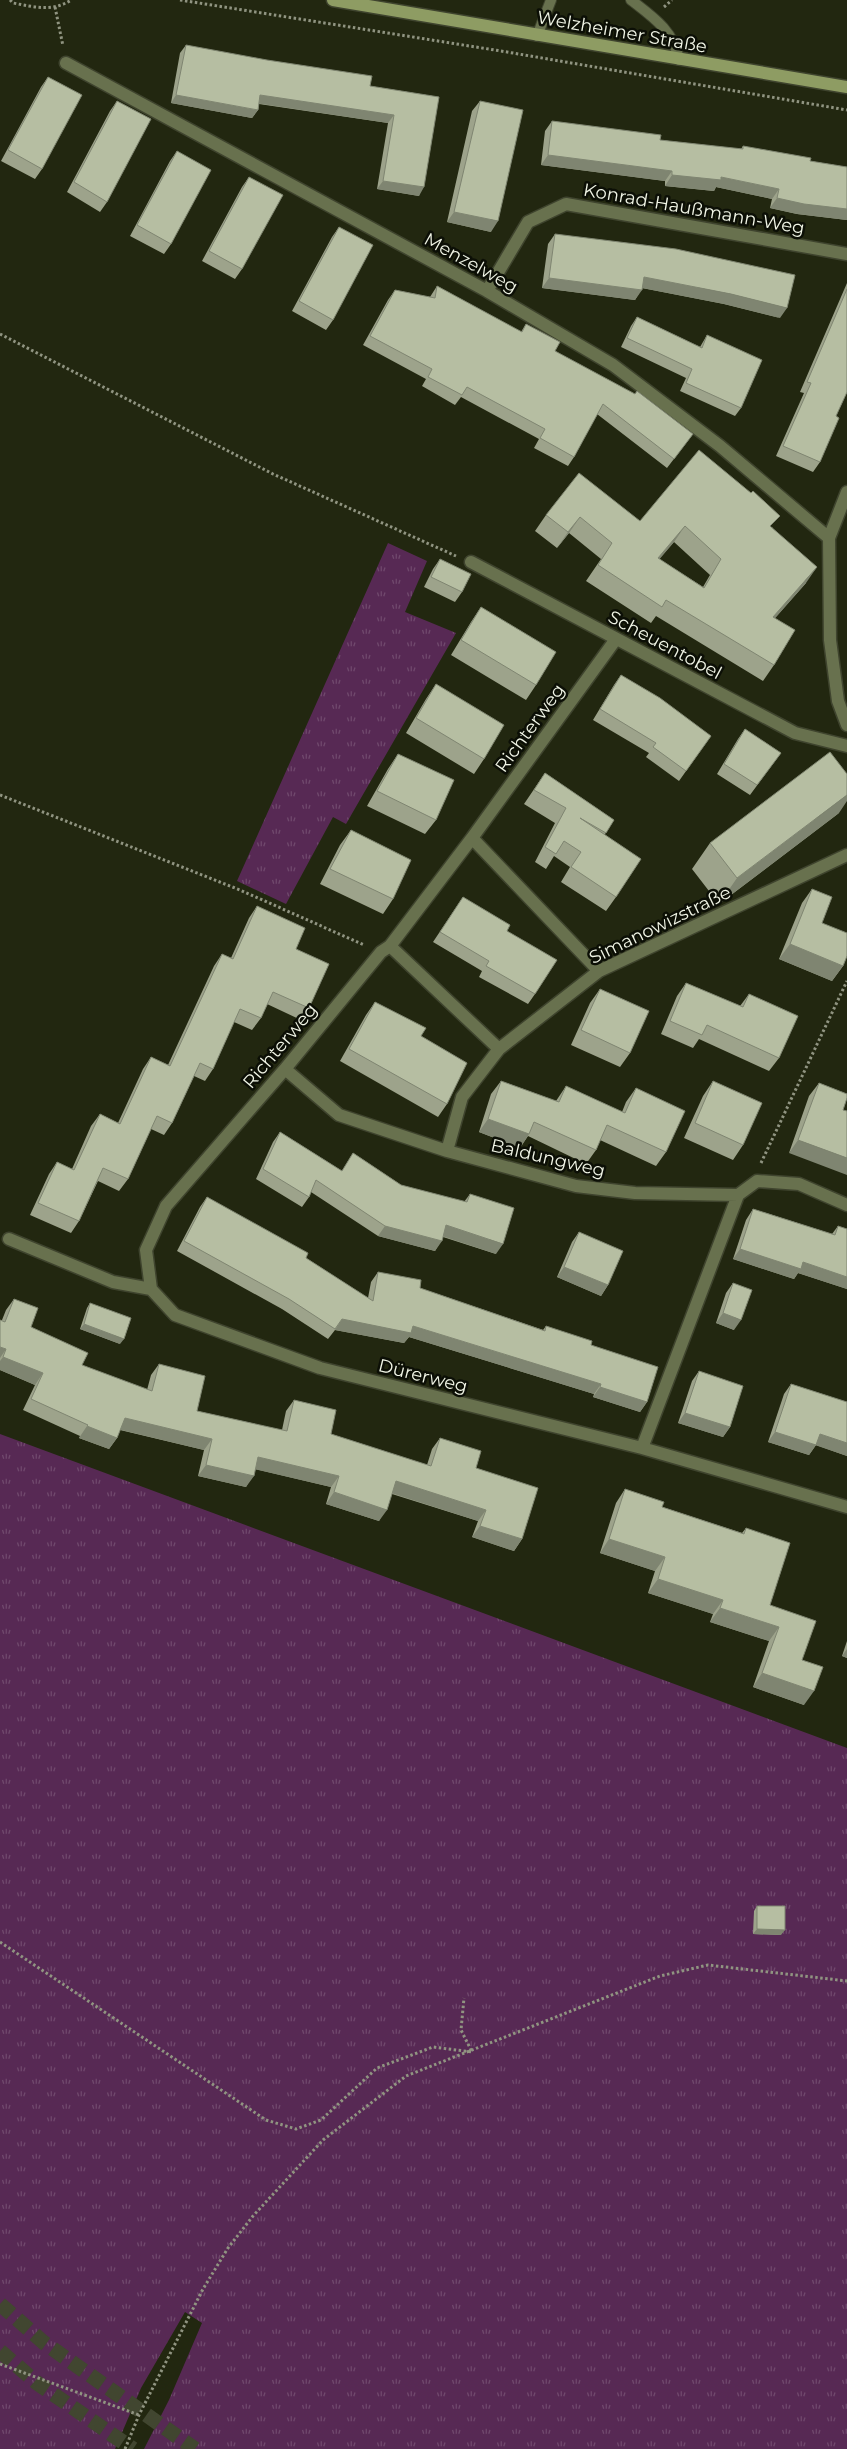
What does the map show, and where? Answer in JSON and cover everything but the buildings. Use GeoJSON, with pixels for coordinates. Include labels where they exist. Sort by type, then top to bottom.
{"type":"FeatureCollection","features":[{"type":"Feature","properties":{"kind":"main road","name":"Welzheimer Straße"},"geometry":{"type":"LineString","coordinates":[[333,0],[847,87]]}},
{"type":"Feature","properties":{"kind":"street","name":"Menzelweg"},"geometry":{"type":"LineString","coordinates":[[66,63],[487,291],[613,365],[720,446],[828,538]]}},
{"type":"Feature","properties":{"kind":"street","name":"Konrad-Haußmann-Weg"},"geometry":{"type":"LineString","coordinates":[[487,291],[528,222],[566,204],[847,254]]}},
{"type":"Feature","properties":{"kind":"street"},"geometry":{"type":"LineString","coordinates":[[847,492],[828,538],[830,640],[838,701],[847,725]]}},
{"type":"Feature","properties":{"kind":"street","name":"Scheuentobel"},"geometry":{"type":"LineString","coordinates":[[471,562],[795,733],[847,746]]}},
{"type":"Feature","properties":{"kind":"street","name":"Richterweg"},"geometry":{"type":"LineString","coordinates":[[151,1289],[146,1250],[166,1206],[386,949],[472,838],[616,639]]}},
{"type":"Feature","properties":{"kind":"street"},"geometry":{"type":"LineString","coordinates":[[472,838],[599,971]]}},
{"type":"Feature","properties":{"kind":"street","name":"Simanowizstraße"},"geometry":{"type":"LineString","coordinates":[[447,1151],[462,1098],[499,1049],[599,971],[847,855]]}},
{"type":"Feature","properties":{"kind":"street"},"geometry":{"type":"LineString","coordinates":[[386,949],[499,1049]]}},
{"type":"Feature","properties":{"kind":"street","name":"Baldungweg"},"geometry":{"type":"LineString","coordinates":[[285,1069],[339,1115],[447,1151],[576,1186],[635,1193],[738,1195]]}},
{"type":"Feature","properties":{"kind":"street"},"geometry":{"type":"LineString","coordinates":[[642,1448],[738,1195],[757,1180],[799,1184],[847,1205]]}},
{"type":"Feature","properties":{"kind":"street"},"geometry":{"type":"LineString","coordinates":[[9,1240],[113,1282],[151,1289]]}},
{"type":"Feature","properties":{"kind":"street","name":"Dürerweg"},"geometry":{"type":"LineString","coordinates":[[151,1289],[175,1315],[320,1368],[642,1448],[847,1507]]}},
{"type":"Feature","properties":{"kind":"lane"},"geometry":{"type":"LineString","coordinates":[[537,36],[551,0]]}},
{"type":"Feature","properties":{"kind":"lane"},"geometry":{"type":"LineString","coordinates":[[631,0],[664,26],[677,46],[679,60]]}},
{"type":"Feature","properties":{"kind":"path"},"geometry":{"type":"LineString","coordinates":[[10,0],[13,3],[42,8],[55,7],[71,0]]}},
{"type":"Feature","properties":{"kind":"path"},"geometry":{"type":"LineString","coordinates":[[180,0],[501,50],[847,110]]}},
{"type":"Feature","properties":{"kind":"path"},"geometry":{"type":"LineString","coordinates":[[55,7],[66,63]]}},
{"type":"Feature","properties":{"kind":"path"},"geometry":{"type":"LineString","coordinates":[[0,334],[273,474],[471,562]]}},
{"type":"Feature","properties":{"kind":"path"},"geometry":{"type":"LineString","coordinates":[[0,795],[386,949]]}},
{"type":"Feature","properties":{"kind":"path"},"geometry":{"type":"LineString","coordinates":[[757,1180],[760,1165],[847,981]]}},
{"type":"Feature","properties":{"kind":"path"},"geometry":{"type":"LineString","coordinates":[[0,1942],[266,2120],[296,2129],[321,2120],[377,2068],[433,2047],[472,2052]]}},
{"type":"Feature","properties":{"kind":"path"},"geometry":{"type":"LineString","coordinates":[[125,2449],[139,2416],[203,2289],[228,2248],[260,2209],[323,2140],[406,2076],[472,2052],[559,2014],[651,1980],[708,1965],[847,1982]]}},
{"type":"Feature","properties":{"kind":"path"},"geometry":{"type":"LineString","coordinates":[[464,1998],[461,2030],[472,2052]]}},
{"type":"Feature","properties":{"kind":"path"},"geometry":{"type":"LineString","coordinates":[[0,2364],[139,2416]]}},
{"type":"Feature","properties":{"kind":"green space"},"geometry":{"type":"Polygon","coordinates":[[[388,543],[427,561],[405,612],[456,633],[346,824],[333,817],[286,904],[237,881],[388,543]]]}},
{"type":"Feature","properties":{"kind":"green space"},"geometry":{"type":"Polygon","coordinates":[[[0,1434],[847,1748],[847,2449],[144,2449],[169,2400],[202,2323],[185,2312],[141,2388],[115,2449],[0,2449],[0,1434]]]}},
{"type":"Feature","properties":{"kind":"tunnel"},"geometry":{"type":"LineString","coordinates":[[0,2304],[43,2342],[195,2449]]}},
{"type":"Feature","properties":{"kind":"tunnel"},"geometry":{"type":"LineString","coordinates":[[0,2351],[37,2383],[133,2449]]}}]}
